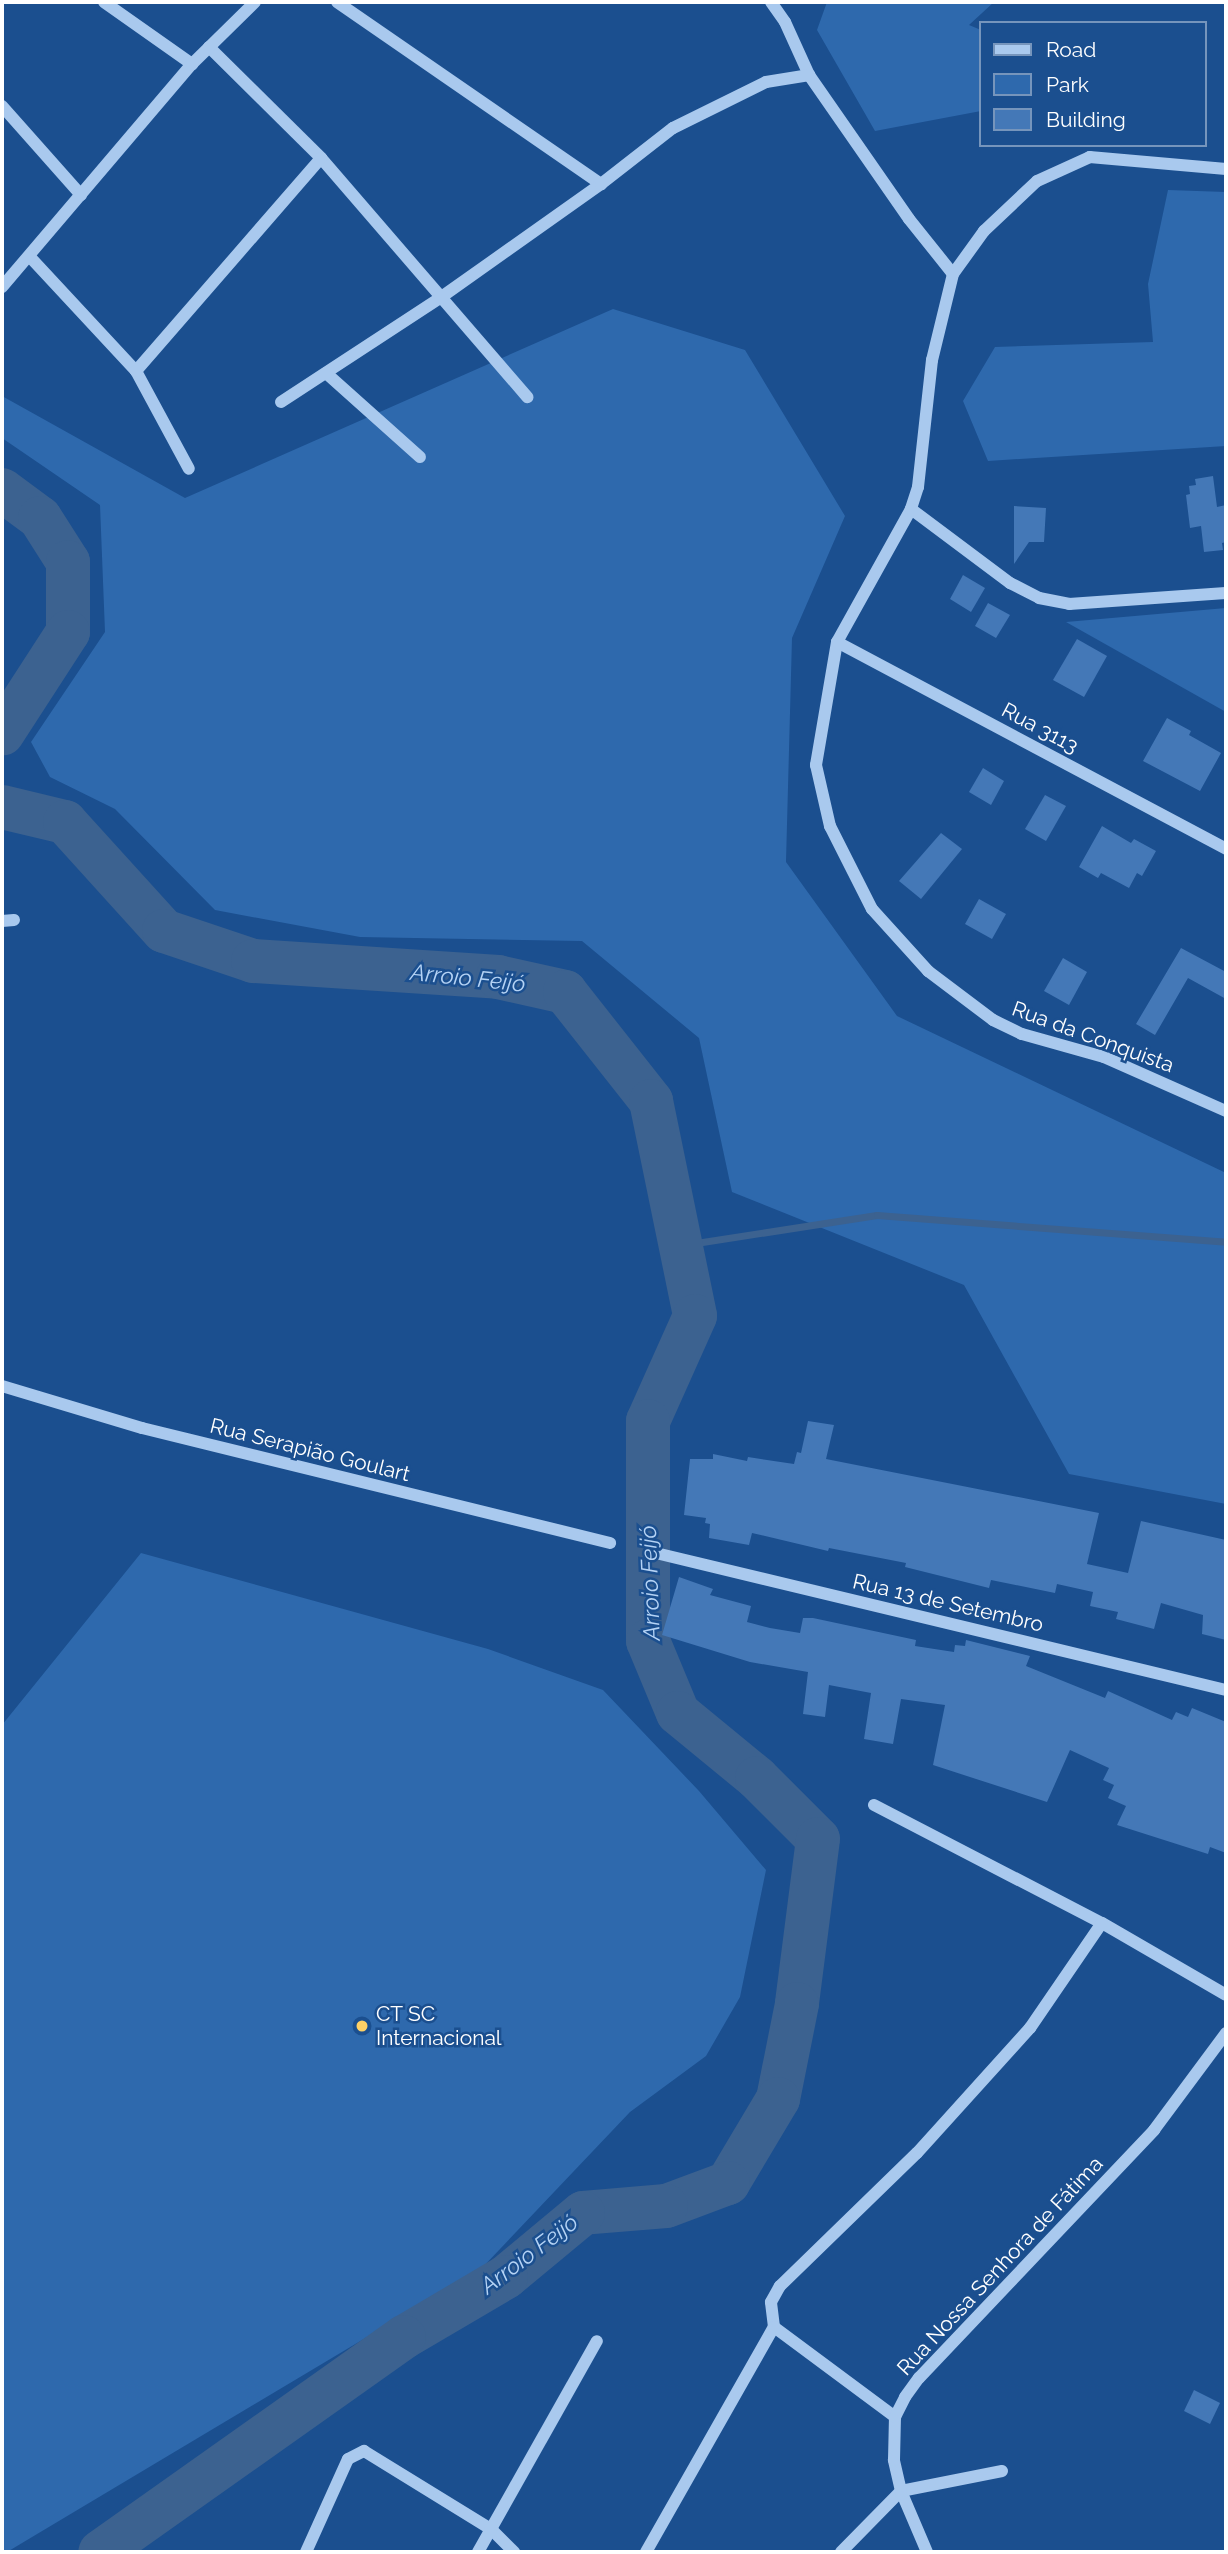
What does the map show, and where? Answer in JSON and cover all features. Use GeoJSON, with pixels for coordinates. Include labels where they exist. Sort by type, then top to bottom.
{"type":"FeatureCollection","features":[{"type":"Feature","properties":{"kind":"street"},"geometry":{"type":"LineString","coordinates":[[104,2],[192,64]]}},
{"type":"Feature","properties":{"kind":"street"},"geometry":{"type":"LineString","coordinates":[[2,287],[192,64],[255,2]]}},
{"type":"Feature","properties":{"kind":"street"},"geometry":{"type":"LineString","coordinates":[[337,2],[601,184]]}},
{"type":"Feature","properties":{"kind":"street"},"geometry":{"type":"LineString","coordinates":[[771,2],[785,22],[809,75],[909,219],[953,274],[984,232],[1037,181],[1090,157],[1226,169]]}},
{"type":"Feature","properties":{"kind":"street"},"geometry":{"type":"LineString","coordinates":[[209,47],[321,158],[527,397]]}},
{"type":"Feature","properties":{"kind":"street"},"geometry":{"type":"LineString","coordinates":[[281,402],[440,298],[601,184],[673,128],[766,82],[809,75]]}},
{"type":"Feature","properties":{"kind":"street"},"geometry":{"type":"LineString","coordinates":[[2,106],[81,195]]}},
{"type":"Feature","properties":{"kind":"street"},"geometry":{"type":"LineString","coordinates":[[136,371],[321,158]]}},
{"type":"Feature","properties":{"kind":"street"},"geometry":{"type":"LineString","coordinates":[[30,257],[136,371],[189,469]]}},
{"type":"Feature","properties":{"kind":"street","name":"Rua da Conquista"},"geometry":{"type":"LineString","coordinates":[[953,274],[932,360],[923,454],[911,509],[837,642],[816,765],[830,827],[872,909],[899,942],[929,971],[993,1020],[1022,1034],[1104,1057],[1226,1111]]}},
{"type":"Feature","properties":{"kind":"street"},"geometry":{"type":"LineString","coordinates":[[326,373],[420,457]]}},
{"type":"Feature","properties":{"kind":"street"},"geometry":{"type":"LineString","coordinates":[[911,509],[1010,583],[1039,598],[1069,604],[1226,593]]}},
{"type":"Feature","properties":{"kind":"street","name":"Rua 3113"},"geometry":{"type":"LineString","coordinates":[[837,642],[1226,849]]}},
{"type":"Feature","properties":{"kind":"street","name":"Rua Serapião Goulart"},"geometry":{"type":"LineString","coordinates":[[2,1386],[142,1428],[610,1543]]}},
{"type":"Feature","properties":{"kind":"street","name":"Rua 13 de Setembro"},"geometry":{"type":"LineString","coordinates":[[660,1554],[1226,1690]]}},
{"type":"Feature","properties":{"kind":"street"},"geometry":{"type":"LineString","coordinates":[[874,1805],[1102,1923],[1226,1995]]}},
{"type":"Feature","properties":{"kind":"street"},"geometry":{"type":"LineString","coordinates":[[646,2552],[775,2327],[771,2302],[780,2287],[916,2153],[1030,2028],[1102,1923]]}},
{"type":"Feature","properties":{"kind":"street","name":"Rua Nossa Senhora de Fátima"},"geometry":{"type":"LineString","coordinates":[[927,2552],[901,2491],[893,2451],[895,2417],[919,2378],[1154,2130],[1226,2033]]}},
{"type":"Feature","properties":{"kind":"street"},"geometry":{"type":"LineString","coordinates":[[775,2327],[895,2417]]}},
{"type":"Feature","properties":{"kind":"street"},"geometry":{"type":"LineString","coordinates":[[478,2552],[597,2341]]}},
{"type":"Feature","properties":{"kind":"street"},"geometry":{"type":"LineString","coordinates":[[306,2552],[348,2459],[364,2451],[491,2529],[514,2552]]}},
{"type":"Feature","properties":{"kind":"street"},"geometry":{"type":"LineString","coordinates":[[841,2552],[901,2491],[1002,2472]]}},
{"type":"Feature","properties":{"kind":"green space"},"geometry":{"type":"Polygon","coordinates":[[[827,2],[994,2],[969,25],[979,29],[979,111],[875,131],[817,30],[827,2]]]}},
{"type":"Feature","properties":{"kind":"green space"},"geometry":{"type":"Polygon","coordinates":[[[1168,190],[1226,192],[1226,446],[988,461],[963,401],[995,347],[1153,342],[1148,284],[1168,190]]]}},
{"type":"Feature","properties":{"kind":"green space"},"geometry":{"type":"Polygon","coordinates":[[[613,309],[745,350],[845,516],[792,638],[786,862],[897,1016],[1226,1173],[1226,1504],[1069,1474],[964,1285],[732,1192],[699,1038],[582,941],[360,937],[215,910],[115,809],[50,777],[31,742],[105,632],[100,505],[2,438],[2,396],[185,498],[613,309]]]}},
{"type":"Feature","properties":{"kind":"green space"},"geometry":{"type":"Polygon","coordinates":[[[1226,608],[1226,712],[1066,622],[1226,608]]]}},
{"type":"Feature","properties":{"kind":"green space","name":"CT SC Internacional"},"geometry":{"type":"Polygon","coordinates":[[[141,1553],[488,1649],[603,1690],[699,1791],[766,1870],[740,1997],[706,2056],[630,2112],[481,2269],[7,2552],[2,2552],[2,1725],[141,1553]]]}},
{"type":"Feature","properties":{"kind":"building"},"geometry":{"type":"Polygon","coordinates":[[[1213,476],[1217,507],[1226,505],[1226,542],[1222,543],[1223,550],[1204,552],[1201,526],[1190,528],[1186,495],[1190,494],[1189,486],[1196,485],[1195,479],[1213,476]]]}},
{"type":"Feature","properties":{"kind":"building"},"geometry":{"type":"Polygon","coordinates":[[[1014,506],[1046,508],[1044,542],[1029,542],[1014,564],[1014,506]]]}},
{"type":"Feature","properties":{"kind":"building"},"geometry":{"type":"Polygon","coordinates":[[[963,575],[985,588],[971,612],[950,599],[963,575]]]}},
{"type":"Feature","properties":{"kind":"building"},"geometry":{"type":"Polygon","coordinates":[[[988,603],[1010,615],[996,638],[975,626],[988,603]]]}},
{"type":"Feature","properties":{"kind":"building"},"geometry":{"type":"Polygon","coordinates":[[[1077,639],[1107,656],[1084,697],[1053,680],[1077,639]]]}},
{"type":"Feature","properties":{"kind":"building"},"geometry":{"type":"Polygon","coordinates":[[[1167,718],[1191,731],[1189,735],[1221,753],[1200,791],[1143,761],[1167,718]]]}},
{"type":"Feature","properties":{"kind":"building"},"geometry":{"type":"Polygon","coordinates":[[[983,768],[1004,781],[991,805],[969,792],[983,768]]]}},
{"type":"Feature","properties":{"kind":"building"},"geometry":{"type":"Polygon","coordinates":[[[1045,795],[1066,806],[1046,841],[1025,829],[1045,795]]]}},
{"type":"Feature","properties":{"kind":"building"},"geometry":{"type":"Polygon","coordinates":[[[1102,826],[1131,843],[1134,839],[1156,851],[1142,876],[1137,873],[1129,888],[1101,873],[1098,878],[1079,867],[1102,826]]]}},
{"type":"Feature","properties":{"kind":"building"},"geometry":{"type":"Polygon","coordinates":[[[941,833],[962,849],[921,899],[899,881],[941,833]]]}},
{"type":"Feature","properties":{"kind":"building"},"geometry":{"type":"Polygon","coordinates":[[[979,899],[1006,914],[992,939],[965,924],[979,899]]]}},
{"type":"Feature","properties":{"kind":"building"},"geometry":{"type":"Polygon","coordinates":[[[1181,948],[1226,972],[1226,999],[1188,978],[1155,1035],[1136,1024],[1181,948]]]}},
{"type":"Feature","properties":{"kind":"building"},"geometry":{"type":"Polygon","coordinates":[[[1063,958],[1087,972],[1069,1005],[1044,991],[1063,958]]]}},
{"type":"Feature","properties":{"kind":"building"},"geometry":{"type":"Polygon","coordinates":[[[808,1421],[834,1425],[826,1459],[1099,1513],[1087,1564],[1128,1573],[1141,1521],[1226,1540],[1226,1640],[1202,1634],[1203,1615],[1161,1603],[1154,1629],[1116,1619],[1118,1612],[1090,1606],[1093,1592],[1057,1584],[1055,1593],[991,1580],[989,1588],[905,1567],[906,1563],[829,1548],[828,1551],[752,1533],[749,1545],[709,1538],[710,1524],[705,1523],[706,1518],[684,1515],[690,1459],[713,1459],[713,1454],[747,1461],[748,1457],[794,1464],[797,1452],[801,1453],[808,1421]]]}},
{"type":"Feature","properties":{"kind":"building"},"geometry":{"type":"Polygon","coordinates":[[[679,1577],[713,1589],[710,1595],[751,1606],[747,1622],[800,1633],[803,1618],[813,1618],[916,1640],[915,1646],[954,1652],[955,1645],[965,1646],[966,1640],[1030,1656],[1026,1666],[1105,1698],[1108,1691],[1172,1720],[1176,1712],[1188,1717],[1192,1708],[1226,1722],[1226,1853],[1210,1847],[1208,1854],[1117,1825],[1126,1806],[1108,1798],[1114,1785],[1103,1780],[1109,1768],[1070,1750],[1047,1802],[933,1765],[945,1705],[901,1699],[893,1744],[864,1739],[871,1693],[829,1685],[825,1717],[803,1714],[808,1672],[750,1662],[662,1635],[679,1577]]]}},
{"type":"Feature","properties":{"kind":"building"},"geometry":{"type":"Polygon","coordinates":[[[1194,2390],[1220,2403],[1210,2424],[1184,2411],[1194,2390]]]}},
{"type":"Feature","properties":{"kind":"waterway","name":"Arroio Feijó"},"geometry":{"type":"LineString","coordinates":[[2,490],[40,518],[68,562],[68,632],[2,734]]}},
{"type":"Feature","properties":{"kind":"waterway","name":"Arroio Feijó"},"geometry":{"type":"LineString","coordinates":[[2,807],[65,822],[164,931],[253,961],[498,977],[565,992],[651,1101],[695,1316],[648,1421],[648,1641],[678,1713],[757,1778],[818,1839],[797,2004],[778,2099],[728,2183],[666,2206],[583,2213],[506,2277],[404,2337],[100,2552]]}},
{"type":"Feature","properties":{"kind":"waterway"},"geometry":{"type":"LineString","coordinates":[[683,1245],[877,1215],[1226,1242]]}},
{"type":"Feature","properties":{"kind":"place","name":"CT SC Internacional"},"geometry":{"type":"Point","coordinates":[362,2026]}}]}
